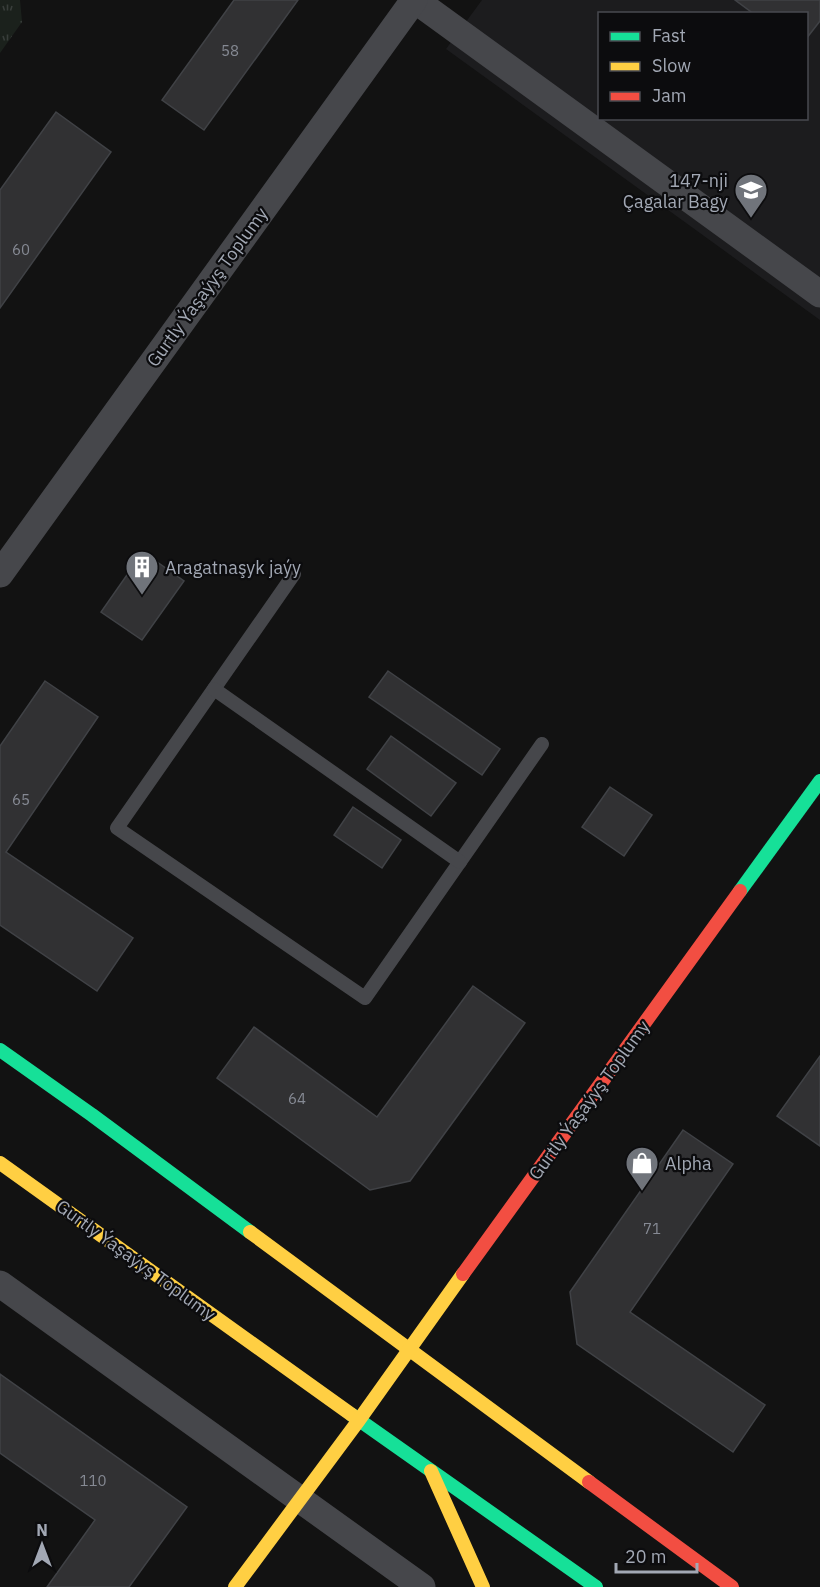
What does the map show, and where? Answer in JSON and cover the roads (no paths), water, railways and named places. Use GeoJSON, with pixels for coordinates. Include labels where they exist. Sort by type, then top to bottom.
{"type":"FeatureCollection","features":[{"type":"Feature","properties":{"kind":"street"},"geometry":{"type":"LineString","coordinates":[[415,0],[820,294]]}},
{"type":"Feature","properties":{"kind":"street","name":"Gurtly Ýaşaýyş Toplumy"},"geometry":{"type":"LineString","coordinates":[[0,574],[415,0]]}},
{"type":"Feature","properties":{"kind":"street","name":"Gurtly Ýaşaýyş Toplumy"},"geometry":{"type":"LineString","coordinates":[[359,1420],[408,1348],[820,781]]}},
{"type":"Feature","properties":{"kind":"street"},"geometry":{"type":"LineString","coordinates":[[0,1050],[92,1115],[732,1587]]}},
{"type":"Feature","properties":{"kind":"street","name":"Gurtly Ýaşaýyş Toplumy"},"geometry":{"type":"LineString","coordinates":[[0,1163],[596,1587]]}},
{"type":"Feature","properties":{"kind":"street"},"geometry":{"type":"LineString","coordinates":[[0,1284],[422,1587]]}},
{"type":"Feature","properties":{"kind":"street"},"geometry":{"type":"LineString","coordinates":[[236,1587],[359,1420]]}},
{"type":"Feature","properties":{"kind":"street"},"geometry":{"type":"LineString","coordinates":[[431,1471],[483,1587]]}},
{"type":"Feature","properties":{"kind":"lane"},"geometry":{"type":"LineString","coordinates":[[294,574],[117,828],[365,998],[542,744]]}},
{"type":"Feature","properties":{"kind":"lane"},"geometry":{"type":"LineString","coordinates":[[214,689],[460,862]]}},
{"type":"Feature","properties":{"kind":"place","name":"147-nji Çagalar Bagy"},"geometry":{"type":"Point","coordinates":[751,219]}},
{"type":"Feature","properties":{"kind":"place","name":"Aragatnaşyk jaýy"},"geometry":{"type":"Point","coordinates":[142,596]}},
{"type":"Feature","properties":{"kind":"place","name":"Alpha"},"geometry":{"type":"Point","coordinates":[642,1192]}}]}
